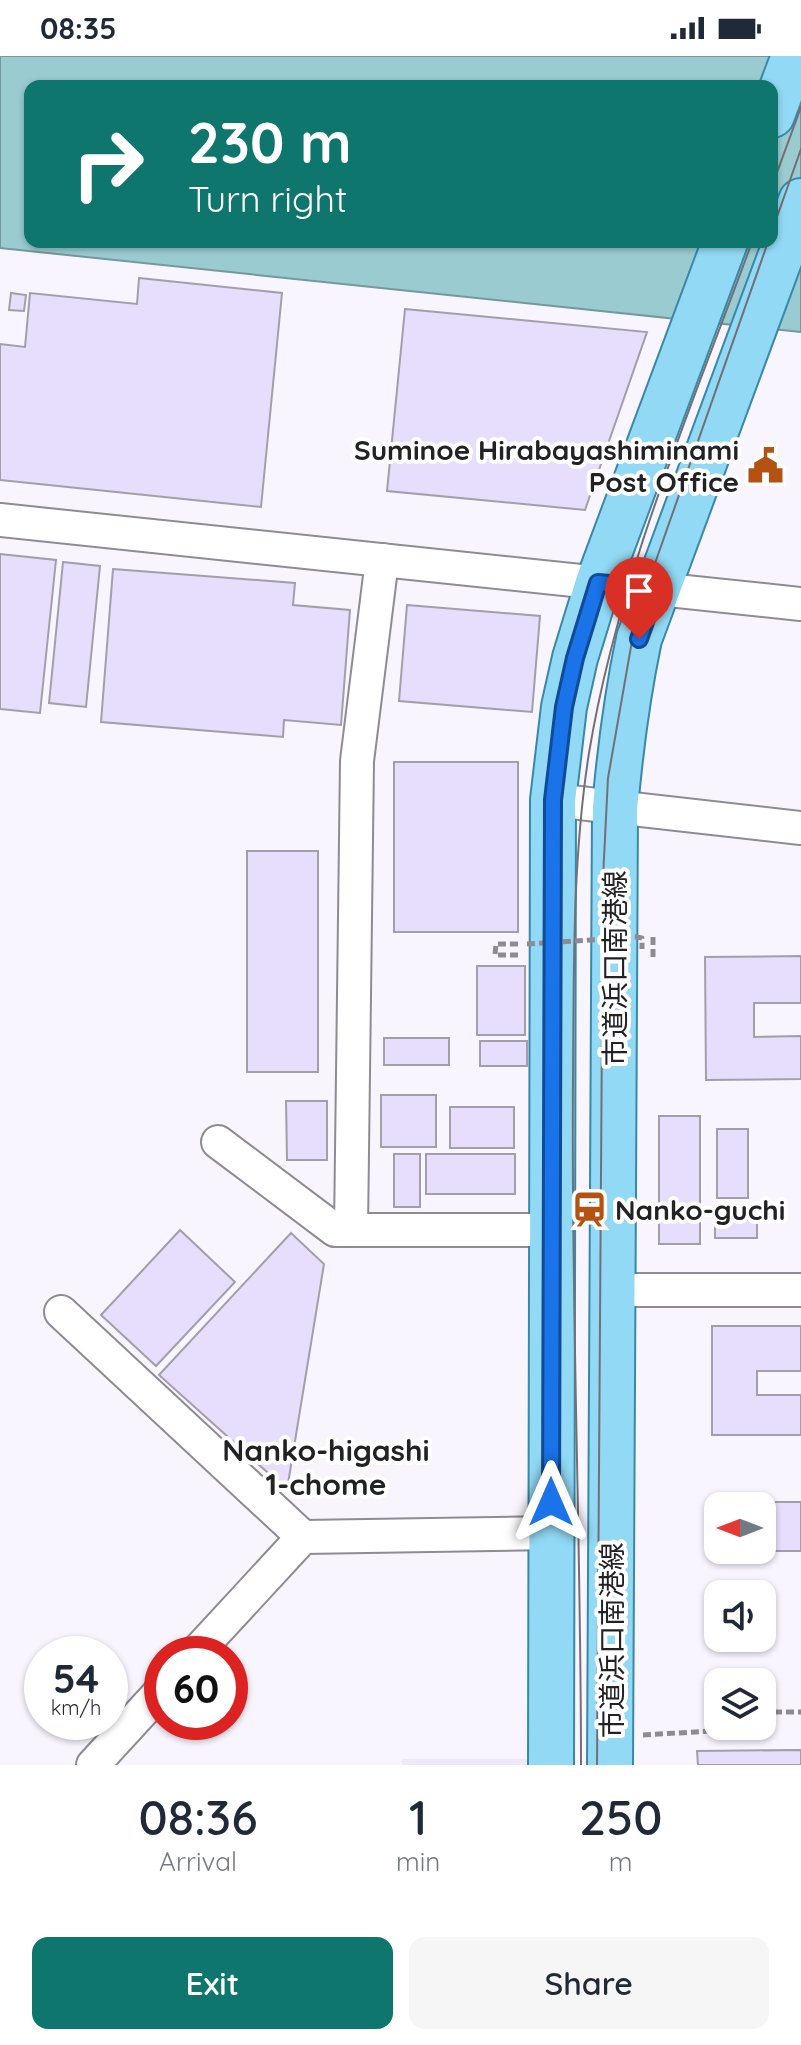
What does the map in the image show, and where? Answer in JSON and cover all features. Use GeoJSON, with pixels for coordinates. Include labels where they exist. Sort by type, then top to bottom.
{"type":"FeatureCollection","features":[{"type":"Feature","properties":{"kind":"main road"},"geometry":{"type":"LineString","coordinates":[[778,99],[794,56]]}},
{"type":"Feature","properties":{"kind":"main road","name":"市道浜口南港線"},"geometry":{"type":"LineString","coordinates":[[620,1750],[612,1290],[615,808],[626,696],[639,639],[657,588],[801,201]]}},
{"type":"Feature","properties":{"kind":"main road"},"geometry":{"type":"LineString","coordinates":[[551,1765],[553,800],[564,707],[598,583],[723,248]]}},
{"type":"Feature","properties":{"kind":"street"},"geometry":{"type":"LineString","coordinates":[[0,520],[801,604]]}},
{"type":"Feature","properties":{"kind":"street"},"geometry":{"type":"LineString","coordinates":[[351,1230],[357,761],[382,560]]}},
{"type":"Feature","properties":{"kind":"street"},"geometry":{"type":"LineString","coordinates":[[553,800],[801,828]]}},
{"type":"Feature","properties":{"kind":"street"},"geometry":{"type":"LineString","coordinates":[[218,1142],[335,1230],[550,1230]]}},
{"type":"Feature","properties":{"kind":"street"},"geometry":{"type":"LineString","coordinates":[[612,1290],[801,1290]]}},
{"type":"Feature","properties":{"kind":"street"},"geometry":{"type":"LineString","coordinates":[[61,1312],[303,1537],[551,1533]]}},
{"type":"Feature","properties":{"kind":"street"},"geometry":{"type":"LineString","coordinates":[[212,1636],[303,1537]]}},
{"type":"Feature","properties":{"kind":"street"},"geometry":{"type":"LineString","coordinates":[[93,1765],[144,1710]]}},
{"type":"Feature","properties":{"kind":"path"},"geometry":{"type":"LineString","coordinates":[[523,955],[495,955],[496,944],[636,937],[642,938],[642,949]]}},
{"type":"Feature","properties":{"kind":"path"},"geometry":{"type":"LineString","coordinates":[[653,937],[653,960]]}},
{"type":"Feature","properties":{"kind":"path"},"geometry":{"type":"LineString","coordinates":[[776,1712],[801,1712]]}},
{"type":"Feature","properties":{"kind":"path"},"geometry":{"type":"LineString","coordinates":[[620,1750],[704,1732]]}},
{"type":"Feature","properties":{"kind":"shaded area"},"geometry":{"type":"Polygon","coordinates":[[[402,1759],[527,1759],[527,1765],[402,1765],[402,1759]]]}},
{"type":"Feature","properties":{"kind":"water"},"geometry":{"type":"Polygon","coordinates":[[[0,56],[801,56],[801,332],[0,248],[0,56]]]}},
{"type":"Feature","properties":{"kind":"building"},"geometry":{"type":"Polygon","coordinates":[[[139,278],[282,293],[261,507],[0,480],[0,344],[25,347],[30,293],[137,304],[139,278]]]}},
{"type":"Feature","properties":{"kind":"building"},"geometry":{"type":"Polygon","coordinates":[[[11,293],[26,295],[24,311],[9,310],[11,293]]]}},
{"type":"Feature","properties":{"kind":"building"},"geometry":{"type":"Polygon","coordinates":[[[405,309],[647,332],[585,510],[387,491],[405,309]]]}},
{"type":"Feature","properties":{"kind":"building"},"geometry":{"type":"Polygon","coordinates":[[[0,554],[56,560],[40,713],[0,709],[0,554]]]}},
{"type":"Feature","properties":{"kind":"building"},"geometry":{"type":"Polygon","coordinates":[[[63,562],[100,566],[86,707],[49,703],[63,562]]]}},
{"type":"Feature","properties":{"kind":"building"},"geometry":{"type":"Polygon","coordinates":[[[113,569],[295,583],[293,605],[350,610],[341,725],[284,720],[283,737],[101,722],[113,569]]]}},
{"type":"Feature","properties":{"kind":"building"},"geometry":{"type":"Polygon","coordinates":[[[407,605],[540,616],[532,712],[399,701],[407,605]]]}},
{"type":"Feature","properties":{"kind":"building"},"geometry":{"type":"Polygon","coordinates":[[[394,762],[518,762],[518,932],[394,932],[394,762]]]}},
{"type":"Feature","properties":{"kind":"building"},"geometry":{"type":"Polygon","coordinates":[[[247,851],[318,851],[318,1072],[247,1072],[247,851]]]}},
{"type":"Feature","properties":{"kind":"building"},"geometry":{"type":"Polygon","coordinates":[[[801,956],[801,1003],[754,1003],[754,1037],[801,1036],[801,1079],[706,1080],[705,957],[801,956]]]}},
{"type":"Feature","properties":{"kind":"building"},"geometry":{"type":"Polygon","coordinates":[[[477,966],[525,966],[525,1035],[477,1035],[477,966]]]}},
{"type":"Feature","properties":{"kind":"building"},"geometry":{"type":"Polygon","coordinates":[[[384,1038],[449,1038],[449,1065],[384,1065],[384,1038]]]}},
{"type":"Feature","properties":{"kind":"building"},"geometry":{"type":"Polygon","coordinates":[[[480,1041],[527,1041],[527,1066],[480,1066],[480,1041]]]}},
{"type":"Feature","properties":{"kind":"building"},"geometry":{"type":"Polygon","coordinates":[[[381,1095],[436,1095],[436,1147],[381,1147],[381,1095]]]}},
{"type":"Feature","properties":{"kind":"building"},"geometry":{"type":"Polygon","coordinates":[[[286,1101],[327,1101],[327,1160],[287,1160],[286,1101]]]}},
{"type":"Feature","properties":{"kind":"building"},"geometry":{"type":"Polygon","coordinates":[[[450,1107],[514,1107],[514,1148],[450,1148],[450,1107]]]}},
{"type":"Feature","properties":{"kind":"building"},"geometry":{"type":"Polygon","coordinates":[[[659,1116],[700,1116],[700,1244],[659,1244],[659,1116]]]}},
{"type":"Feature","properties":{"kind":"building"},"geometry":{"type":"Polygon","coordinates":[[[717,1129],[748,1129],[748,1198],[717,1198],[717,1129]]]}},
{"type":"Feature","properties":{"kind":"building"},"geometry":{"type":"Polygon","coordinates":[[[394,1154],[420,1154],[420,1207],[394,1207],[394,1154]]]}},
{"type":"Feature","properties":{"kind":"building"},"geometry":{"type":"Polygon","coordinates":[[[426,1154],[515,1154],[515,1194],[426,1194],[426,1154]]]}},
{"type":"Feature","properties":{"kind":"building"},"geometry":{"type":"Polygon","coordinates":[[[715,1220],[757,1220],[757,1238],[715,1238],[715,1220]]]}},
{"type":"Feature","properties":{"kind":"building"},"geometry":{"type":"Polygon","coordinates":[[[180,1230],[235,1282],[156,1366],[101,1315],[180,1230]]]}},
{"type":"Feature","properties":{"kind":"building"},"geometry":{"type":"Polygon","coordinates":[[[291,1233],[324,1264],[287,1490],[159,1375],[291,1233]]]}},
{"type":"Feature","properties":{"kind":"building"},"geometry":{"type":"Polygon","coordinates":[[[712,1326],[801,1326],[801,1371],[757,1371],[757,1395],[801,1395],[801,1435],[712,1435],[712,1326]]]}},
{"type":"Feature","properties":{"kind":"building"},"geometry":{"type":"Polygon","coordinates":[[[776,1502],[801,1502],[801,1551],[776,1551],[776,1502]]]}},
{"type":"Feature","properties":{"kind":"building"},"geometry":{"type":"Polygon","coordinates":[[[801,1750],[801,1765],[698,1765],[697,1751],[801,1750]]]}},
{"type":"Feature","properties":{"kind":"tram line"},"geometry":{"type":"LineString","coordinates":[[778,170],[801,107]]}},
{"type":"Feature","properties":{"kind":"tram line"},"geometry":{"type":"LineString","coordinates":[[778,214],[801,149]]}},
{"type":"Feature","properties":{"kind":"tram line"},"geometry":{"type":"LineString","coordinates":[[581,1765],[573,1166],[575,916],[583,794],[602,687],[637,558],[750,248]]}},
{"type":"Feature","properties":{"kind":"tram line"},"geometry":{"type":"LineString","coordinates":[[597,1765],[603,878],[608,778],[632,641],[653,569],[766,248]]}},
{"type":"Feature","properties":{"kind":"place","name":"Suminoe Hirabayashiminami Post Office"},"geometry":{"type":"Point","coordinates":[765,465]}},
{"type":"Feature","properties":{"kind":"place","name":"Nanko-guchi"},"geometry":{"type":"Point","coordinates":[589,1209]}},
{"type":"Feature","properties":{"kind":"district","name":"Nanko-higashi 1-chome"},"geometry":{"type":"Point","coordinates":[326,1467]}},
{"type":"Feature","properties":{"kind":"route"},"geometry":{"type":"LineString","coordinates":[[551,1502],[553,800],[564,707],[598,583],[657,588],[639,639]]}}]}
